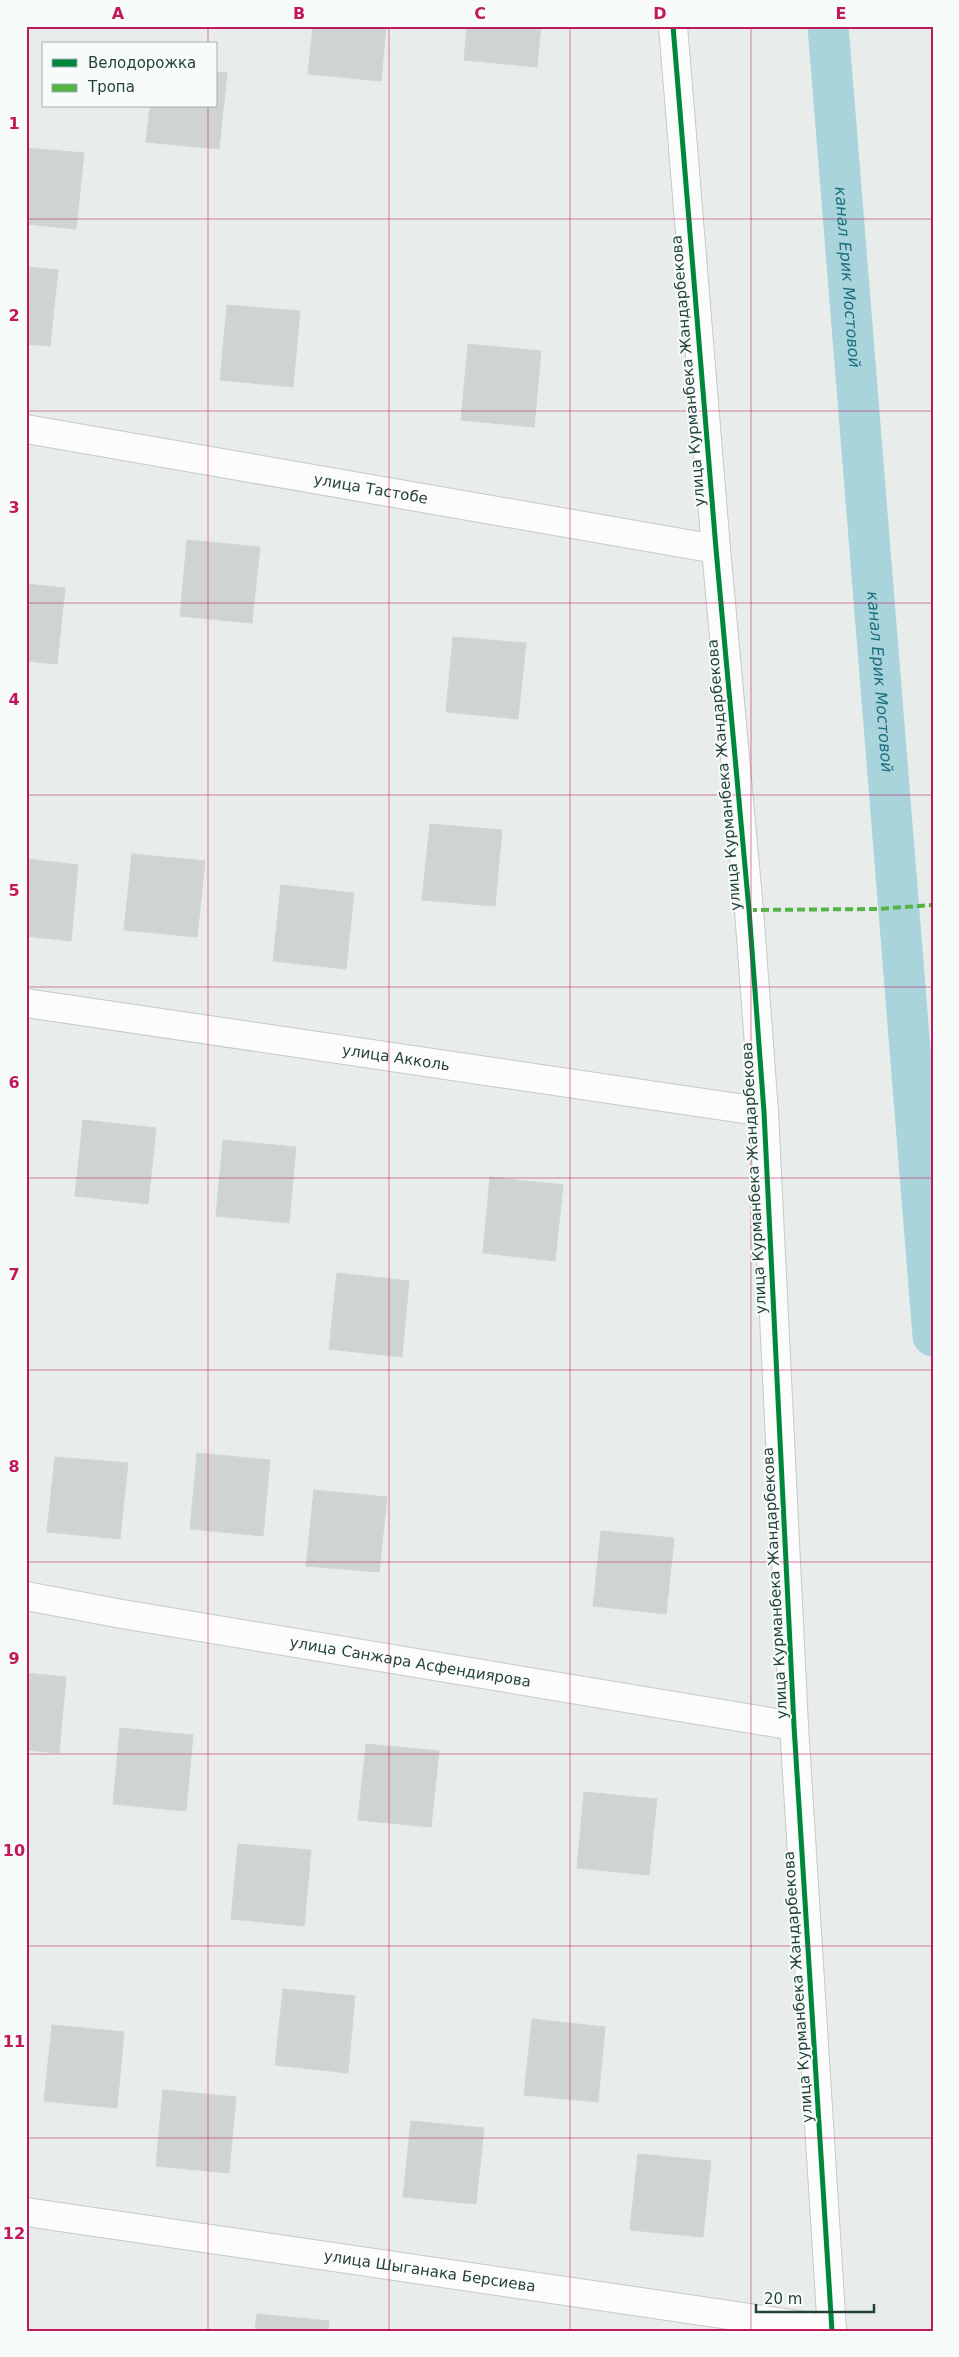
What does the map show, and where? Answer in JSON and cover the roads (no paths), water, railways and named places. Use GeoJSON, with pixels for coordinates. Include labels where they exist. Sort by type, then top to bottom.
{"type":"FeatureCollection","features":[{"type":"Feature","properties":{"kind":"street","name":"улица Курманбека Жандарбекова"},"geometry":{"type":"LineString","coordinates":[[672,26],[716,549],[749,910],[764,1112],[794,1726],[832,2330]]}},
{"type":"Feature","properties":{"kind":"street","name":"улица Тастобе"},"geometry":{"type":"LineString","coordinates":[[26,429],[716,549]]}},
{"type":"Feature","properties":{"kind":"street","name":"улица Акколь"},"geometry":{"type":"LineString","coordinates":[[26,1003],[764,1112]]}},
{"type":"Feature","properties":{"kind":"street","name":"улица Санжара Асфендиярова"},"geometry":{"type":"LineString","coordinates":[[26,1596],[122,1614],[794,1726]]}},
{"type":"Feature","properties":{"kind":"street","name":"улица Шыганака Берсиева"},"geometry":{"type":"LineString","coordinates":[[26,2212],[832,2330]]}},
{"type":"Feature","properties":{"kind":"waterway","name":"канал Ерик Мостовой"},"geometry":{"type":"LineString","coordinates":[[828,26],[933,1336]]}}]}
